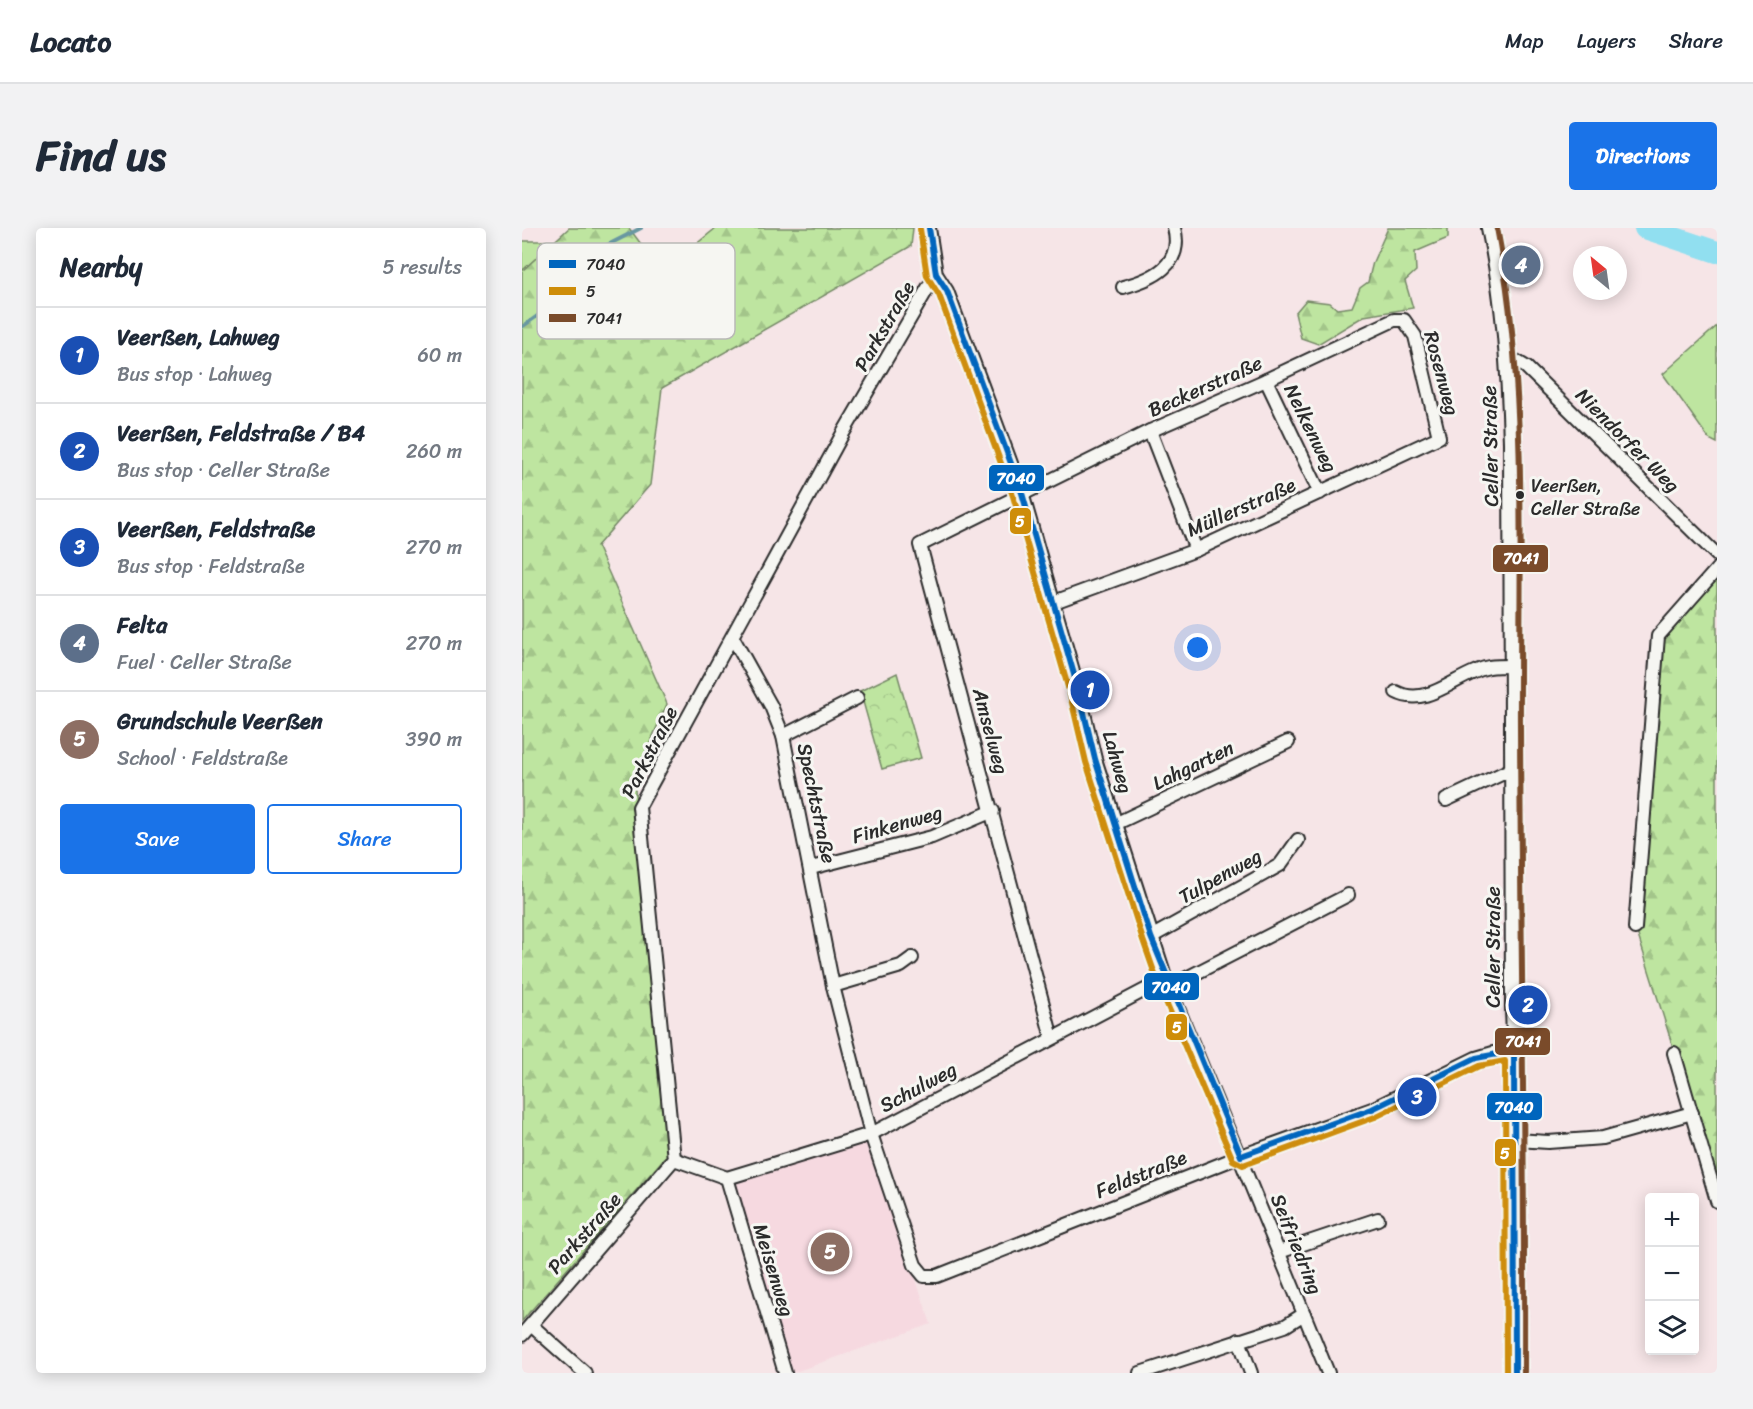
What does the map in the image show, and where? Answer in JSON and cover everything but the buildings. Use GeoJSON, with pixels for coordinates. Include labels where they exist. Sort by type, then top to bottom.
{"type":"FeatureCollection","features":[{"type":"Feature","properties":{"kind":"street","name":"Parkstraße"},"geometry":{"type":"LineString","coordinates":[[522,1335],[674,1159],[639,807],[842,435],[936,273],[930,228]]}},
{"type":"Feature","properties":{"kind":"street"},"geometry":{"type":"LineString","coordinates":[[1124,287],[1150,279],[1167,267],[1176,253],[1174,228]]}},
{"type":"Feature","properties":{"kind":"street","name":"Celler Straße"},"geometry":{"type":"LineString","coordinates":[[1488,228],[1501,288],[1508,356],[1516,1140],[1515,1373]]}},
{"type":"Feature","properties":{"kind":"street","name":"Lahweg"},"geometry":{"type":"LineString","coordinates":[[936,273],[947,291],[1022,492],[1115,824],[1151,937],[1241,1156]]}},
{"type":"Feature","properties":{"kind":"street","name":"Beckerstraße"},"geometry":{"type":"LineString","coordinates":[[1022,492],[1394,320],[1404,320]]}},
{"type":"Feature","properties":{"kind":"street","name":"Rosenweg"},"geometry":{"type":"LineString","coordinates":[[1404,320],[1414,336],[1439,437]]}},
{"type":"Feature","properties":{"kind":"street","name":"Niendorfer Weg"},"geometry":{"type":"LineString","coordinates":[[1508,356],[1526,367],[1717,555]]}},
{"type":"Feature","properties":{"kind":"street","name":"Nelkenweg"},"geometry":{"type":"LineString","coordinates":[[1266,380],[1320,493]]}},
{"type":"Feature","properties":{"kind":"street"},"geometry":{"type":"LineString","coordinates":[[1150,431],[1196,550]]}},
{"type":"Feature","properties":{"kind":"street","name":"Müllerstraße"},"geometry":{"type":"LineString","coordinates":[[1054,602],[1196,550],[1439,437]]}},
{"type":"Feature","properties":{"kind":"street","name":"Amselweg"},"geometry":{"type":"LineString","coordinates":[[1022,492],[920,545],[1052,1038]]}},
{"type":"Feature","properties":{"kind":"street"},"geometry":{"type":"LineString","coordinates":[[1635,928],[1658,636],[1717,569]]}},
{"type":"Feature","properties":{"kind":"street","name":"Spechtstraße"},"geometry":{"type":"LineString","coordinates":[[733,638],[771,706],[783,736],[833,986],[871,1134]]}},
{"type":"Feature","properties":{"kind":"street"},"geometry":{"type":"LineString","coordinates":[[1396,692],[1408,698],[1424,696],[1487,667],[1512,666]]}},
{"type":"Feature","properties":{"kind":"street"},"geometry":{"type":"LineString","coordinates":[[783,736],[857,698]]}},
{"type":"Feature","properties":{"kind":"street","name":"Lahgarten"},"geometry":{"type":"LineString","coordinates":[[1115,824],[1288,742]]}},
{"type":"Feature","properties":{"kind":"street"},"geometry":{"type":"LineString","coordinates":[[1446,800],[1512,769]]}},
{"type":"Feature","properties":{"kind":"street","name":"Finkenweg"},"geometry":{"type":"LineString","coordinates":[[811,868],[932,837],[993,811]]}},
{"type":"Feature","properties":{"kind":"street","name":"Tulpenweg"},"geometry":{"type":"LineString","coordinates":[[1151,937],[1280,865],[1298,840]]}},
{"type":"Feature","properties":{"kind":"street","name":"Schulweg"},"geometry":{"type":"LineString","coordinates":[[727,1178],[871,1134],[1052,1038],[1348,895]]}},
{"type":"Feature","properties":{"kind":"street"},"geometry":{"type":"LineString","coordinates":[[833,986],[901,966],[912,958]]}},
{"type":"Feature","properties":{"kind":"street","name":"Feldstraße"},"geometry":{"type":"LineString","coordinates":[[871,1134],[915,1265],[924,1276],[937,1276],[1241,1156],[1372,1108],[1476,1058],[1493,1053],[1514,1052]]}},
{"type":"Feature","properties":{"kind":"street"},"geometry":{"type":"LineString","coordinates":[[1674,1053],[1717,1201]]}},
{"type":"Feature","properties":{"kind":"street"},"geometry":{"type":"LineString","coordinates":[[1516,1140],[1548,1142],[1603,1138],[1692,1113]]}},
{"type":"Feature","properties":{"kind":"street","name":"Seifriedring"},"geometry":{"type":"LineString","coordinates":[[1140,1373],[1285,1326],[1304,1314],[1241,1156]]}},
{"type":"Feature","properties":{"kind":"street"},"geometry":{"type":"LineString","coordinates":[[674,1159],[727,1178]]}},
{"type":"Feature","properties":{"kind":"street","name":"Meisenweg"},"geometry":{"type":"LineString","coordinates":[[727,1178],[785,1373]]}},
{"type":"Feature","properties":{"kind":"street"},"geometry":{"type":"LineString","coordinates":[[1279,1252],[1378,1219]]}},
{"type":"Feature","properties":{"kind":"street"},"geometry":{"type":"LineString","coordinates":[[1304,1314],[1328,1373]]}},
{"type":"Feature","properties":{"kind":"street"},"geometry":{"type":"LineString","coordinates":[[531,1325],[585,1373]]}},
{"type":"Feature","properties":{"kind":"street"},"geometry":{"type":"LineString","coordinates":[[1239,1340],[1251,1373]]}},
{"type":"Feature","properties":{"kind":"shaded area"},"geometry":{"type":"Polygon","coordinates":[[[868,1139],[931,1324],[792,1373],[731,1181],[868,1139]]]}},
{"type":"Feature","properties":{"kind":"green space"},"geometry":{"type":"Polygon","coordinates":[[[569,228],[629,228],[640,243],[553,243],[569,228]]]}},
{"type":"Feature","properties":{"kind":"green space"},"geometry":{"type":"Polygon","coordinates":[[[716,228],[913,228],[911,246],[662,388],[650,485],[597,546],[667,704],[634,779],[667,1155],[522,1321],[522,271],[537,257],[537,339],[735,339],[735,243],[698,243],[716,228]]]}},
{"type":"Feature","properties":{"kind":"green space"},"geometry":{"type":"Polygon","coordinates":[[[1388,228],[1448,228],[1448,238],[1415,252],[1416,271],[1405,281],[1413,308],[1364,316],[1318,344],[1301,338],[1295,313],[1306,300],[1330,303],[1337,309],[1352,307],[1360,288],[1368,282],[1373,262],[1388,228]]]}},
{"type":"Feature","properties":{"kind":"green space"},"geometry":{"type":"Polygon","coordinates":[[[522,241],[555,241],[537,243],[537,257],[522,271],[522,241]]]}},
{"type":"Feature","properties":{"kind":"green space"},"geometry":{"type":"Polygon","coordinates":[[[1717,326],[1717,443],[1709,439],[1663,374],[1717,326]]]}},
{"type":"Feature","properties":{"kind":"green space"},"geometry":{"type":"Polygon","coordinates":[[[1717,572],[1717,1197],[1702,1140],[1636,929],[1658,636],[1717,572]]]}},
{"type":"Feature","properties":{"kind":"green space"},"geometry":{"type":"Polygon","coordinates":[[[897,673],[921,758],[882,769],[860,691],[897,673]]]}},
{"type":"Feature","properties":{"kind":"waterway"},"geometry":{"type":"LineString","coordinates":[[612,243],[641,228]]}},
{"type":"Feature","properties":{"kind":"waterway"},"geometry":{"type":"LineString","coordinates":[[1645,228],[1717,252]]}},
{"type":"Feature","properties":{"kind":"waterway"},"geometry":{"type":"LineString","coordinates":[[522,327],[537,316]]}},
{"type":"Feature","properties":{"kind":"transit line","name":"7040"},"geometry":{"type":"LineString","coordinates":[[929,228],[936,274],[947,291],[1022,493],[1079,692],[1095,759],[1151,937],[1241,1156],[1372,1109],[1476,1058],[1514,1051],[1515,1373]]}},
{"type":"Feature","properties":{"kind":"transit line","name":"7041"},"geometry":{"type":"LineString","coordinates":[[1497,228],[1514,352],[1520,477],[1524,1373]]}},
{"type":"Feature","properties":{"kind":"transit line","name":"5"},"geometry":{"type":"LineString","coordinates":[[920,229],[927,276],[939,295],[1013,496],[1070,694],[1086,762],[1143,940],[1158,983],[1233,1160],[1243,1165],[1375,1117],[1479,1066],[1505,1061],[1506,1373]]}},
{"type":"Feature","properties":{"kind":"place","name":"Felta"},"geometry":{"type":"Point","coordinates":[1521,265]}},
{"type":"Feature","properties":{"kind":"place","name":"Veerßen, Celler Straße"},"geometry":{"type":"Point","coordinates":[1520,495]}},
{"type":"Feature","properties":{"kind":"place","name":"Veerßen, Lahweg"},"geometry":{"type":"Point","coordinates":[1090,690]}},
{"type":"Feature","properties":{"kind":"place","name":"Veerßen, Feldstraße / B4"},"geometry":{"type":"Point","coordinates":[1528,1005]}},
{"type":"Feature","properties":{"kind":"place","name":"Veerßen, Feldstraße"},"geometry":{"type":"Point","coordinates":[1417,1097]}},
{"type":"Feature","properties":{"kind":"place","name":"Grundschule Veerßen"},"geometry":{"type":"Point","coordinates":[830,1252]}}]}
